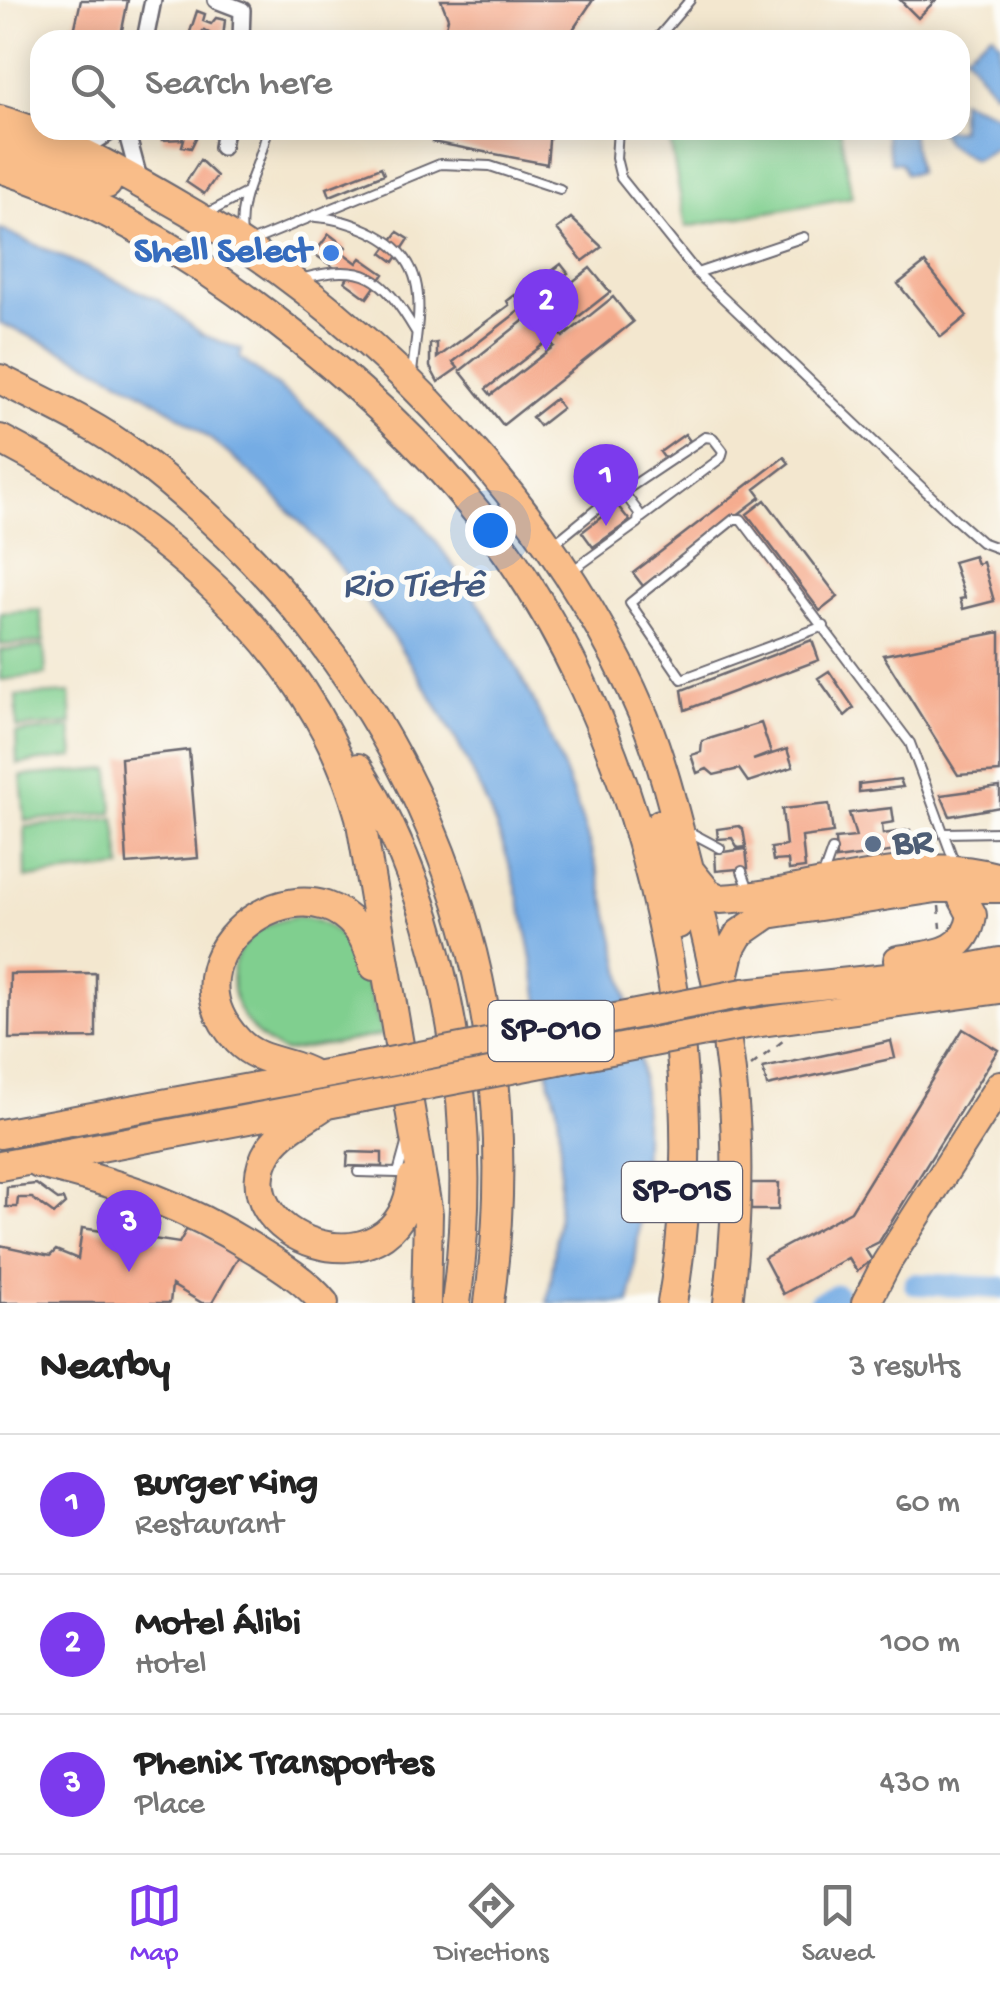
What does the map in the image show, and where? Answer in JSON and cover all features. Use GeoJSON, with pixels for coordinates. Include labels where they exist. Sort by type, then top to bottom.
{"type":"FeatureCollection","features":[{"type":"Feature","properties":{"kind":"highway"},"geometry":{"type":"LineString","coordinates":[[4,125],[30,134]]}},
{"type":"Feature","properties":{"kind":"highway"},"geometry":{"type":"LineString","coordinates":[[4,125],[108,185],[151,189]]}},
{"type":"Feature","properties":{"kind":"highway"},"geometry":{"type":"LineString","coordinates":[[46,140],[79,152],[151,189],[244,244],[294,281],[411,383],[482,462],[565,575],[642,714],[733,993]]}},
{"type":"Feature","properties":{"kind":"highway","name":"SP-015"},"geometry":{"type":"LineString","coordinates":[[0,168],[150,236],[222,280],[302,340],[398,426],[480,516],[540,610],[614,759],[636,818],[671,976],[685,1081],[685,1151],[672,1303]]}},
{"type":"Feature","properties":{"kind":"highway"},"geometry":{"type":"LineString","coordinates":[[0,379],[130,452],[240,547],[329,648],[399,758],[446,864],[486,1005],[499,1100],[499,1232],[489,1303]]}},
{"type":"Feature","properties":{"kind":"highway"},"geometry":{"type":"LineString","coordinates":[[0,440],[60,470],[128,516],[220,592],[326,715],[362,775],[418,900],[443,990],[466,1186],[456,1303]]}},
{"type":"Feature","properties":{"kind":"highway"},"geometry":{"type":"LineString","coordinates":[[286,664],[350,781],[428,1214],[426,1303]]}},
{"type":"Feature","properties":{"kind":"highway"},"geometry":{"type":"LineString","coordinates":[[642,714],[687,982],[679,1029]]}},
{"type":"Feature","properties":{"kind":"highway"},"geometry":{"type":"LineString","coordinates":[[690,870],[708,893],[720,899],[747,884],[820,882],[905,862],[951,886],[1000,888]]}},
{"type":"Feature","properties":{"kind":"highway"},"geometry":{"type":"LineString","coordinates":[[728,1303],[738,1164],[731,948],[752,921],[768,914],[1000,878]]}},
{"type":"Feature","properties":{"kind":"highway"},"geometry":{"type":"LineString","coordinates":[[850,979],[884,962],[942,952],[964,942],[972,915],[951,886]]}},
{"type":"Feature","properties":{"kind":"highway"},"geometry":{"type":"LineString","coordinates":[[314,1076],[246,1050],[220,1016],[214,991],[218,966],[230,937],[248,920],[292,902],[340,914],[361,933],[386,1014],[394,1023]]}},
{"type":"Feature","properties":{"kind":"highway","name":"SP-010"},"geometry":{"type":"LineString","coordinates":[[0,1134],[733,993],[954,971],[1000,962]]}},
{"type":"Feature","properties":{"kind":"highway","name":"SP-010"},"geometry":{"type":"LineString","coordinates":[[14,1164],[748,1024],[1000,989]]}},
{"type":"Feature","properties":{"kind":"highway"},"geometry":{"type":"LineString","coordinates":[[867,1296],[1000,1085]]}},
{"type":"Feature","properties":{"kind":"highway"},"geometry":{"type":"LineString","coordinates":[[325,1105],[279,1138],[262,1164],[258,1186],[262,1208],[276,1230],[322,1261],[356,1266],[373,1262],[397,1242],[410,1202],[413,1128]]}},
{"type":"Feature","properties":{"kind":"highway"},"geometry":{"type":"LineString","coordinates":[[0,1122],[45,1116],[75,1120]]}},
{"type":"Feature","properties":{"kind":"highway"},"geometry":{"type":"LineString","coordinates":[[14,1164],[134,1187],[202,1216],[282,1266],[324,1303]]}},
{"type":"Feature","properties":{"kind":"street"},"geometry":{"type":"LineString","coordinates":[[147,30],[154,0]]}},
{"type":"Feature","properties":{"kind":"street"},"geometry":{"type":"LineString","coordinates":[[216,0],[243,5],[242,30]]}},
{"type":"Feature","properties":{"kind":"street"},"geometry":{"type":"LineString","coordinates":[[79,152],[97,140]]}},
{"type":"Feature","properties":{"kind":"street"},"geometry":{"type":"LineString","coordinates":[[130,140],[151,189]]}},
{"type":"Feature","properties":{"kind":"lane"},"geometry":{"type":"LineString","coordinates":[[664,30],[690,0]]}},
{"type":"Feature","properties":{"kind":"lane"},"geometry":{"type":"LineString","coordinates":[[265,140],[258,168],[244,194],[244,244],[440,164],[490,166],[560,189]]}},
{"type":"Feature","properties":{"kind":"lane"},"geometry":{"type":"LineString","coordinates":[[617,140],[616,158],[621,178],[697,273],[954,519],[981,542],[1000,549]]}},
{"type":"Feature","properties":{"kind":"lane"},"geometry":{"type":"LineString","coordinates":[[195,215],[218,209],[244,194]]}},
{"type":"Feature","properties":{"kind":"lane"},"geometry":{"type":"LineString","coordinates":[[313,217],[352,224],[406,254],[418,298],[411,383]]}},
{"type":"Feature","properties":{"kind":"lane"},"geometry":{"type":"LineString","coordinates":[[697,273],[804,237]]}},
{"type":"Feature","properties":{"kind":"lane"},"geometry":{"type":"LineString","coordinates":[[294,281],[335,269],[362,273],[400,306],[416,332]]}},
{"type":"Feature","properties":{"kind":"lane"},"geometry":{"type":"LineString","coordinates":[[548,549],[704,437],[713,438],[722,451],[721,458],[565,575]]}},
{"type":"Feature","properties":{"kind":"lane"},"geometry":{"type":"LineString","coordinates":[[620,494],[641,518]]}},
{"type":"Feature","properties":{"kind":"lane"},"geometry":{"type":"LineString","coordinates":[[824,626],[682,679],[630,603],[737,518],[824,626],[832,636],[910,743],[945,833],[951,886]]}},
{"type":"Feature","properties":{"kind":"lane"},"geometry":{"type":"LineString","coordinates":[[678,826],[720,848]]}},
{"type":"Feature","properties":{"kind":"lane"},"geometry":{"type":"LineString","coordinates":[[945,833],[1000,832]]}},
{"type":"Feature","properties":{"kind":"lane"},"geometry":{"type":"LineString","coordinates":[[820,882],[832,850]]}},
{"type":"Feature","properties":{"kind":"lane"},"geometry":{"type":"LineString","coordinates":[[410,1202],[398,1173],[413,1128]]}},
{"type":"Feature","properties":{"kind":"lane"},"geometry":{"type":"LineString","coordinates":[[358,1172],[398,1173]]}},
{"type":"Feature","properties":{"kind":"path"},"geometry":{"type":"LineString","coordinates":[[942,952],[951,886]]}},
{"type":"Feature","properties":{"kind":"path"},"geometry":{"type":"LineString","coordinates":[[734,1079],[789,1036]]}},
{"type":"Feature","properties":{"kind":"green space"},"geometry":{"type":"Polygon","coordinates":[[[670,140],[842,140],[852,197],[686,227],[670,140]]]}},
{"type":"Feature","properties":{"kind":"green space"},"geometry":{"type":"Polygon","coordinates":[[[40,610],[44,642],[0,645],[0,613],[40,610]]]}},
{"type":"Feature","properties":{"kind":"green space"},"geometry":{"type":"Polygon","coordinates":[[[44,646],[46,675],[0,680],[0,650],[44,646]]]}},
{"type":"Feature","properties":{"kind":"green space"},"geometry":{"type":"Polygon","coordinates":[[[70,693],[72,724],[17,728],[16,696],[70,693]]]}},
{"type":"Feature","properties":{"kind":"green space"},"geometry":{"type":"Polygon","coordinates":[[[71,728],[74,757],[17,764],[16,733],[71,728]]]}},
{"type":"Feature","properties":{"kind":"green space"},"geometry":{"type":"Polygon","coordinates":[[[110,769],[113,813],[25,821],[21,776],[110,769]]]}},
{"type":"Feature","properties":{"kind":"green space"},"geometry":{"type":"Polygon","coordinates":[[[115,818],[122,868],[26,878],[25,827],[115,818]]]}},
{"type":"Feature","properties":{"kind":"green space"},"geometry":{"type":"Polygon","coordinates":[[[300,917],[320,922],[348,945],[365,978],[383,1035],[284,1052],[260,1037],[244,1018],[234,996],[232,974],[238,954],[251,936],[272,923],[300,917]]]}},
{"type":"Feature","properties":{"kind":"water"},"geometry":{"type":"Polygon","coordinates":[[[992,33],[1000,43],[1000,88],[994,92],[970,61],[970,50],[992,33]]]}},
{"type":"Feature","properties":{"kind":"water"},"geometry":{"type":"Polygon","coordinates":[[[970,104],[1000,115],[1000,146],[974,160],[945,140],[970,140],[970,104]]]}},
{"type":"Feature","properties":{"kind":"water"},"geometry":{"type":"Polygon","coordinates":[[[886,140],[913,140],[918,172],[906,174],[901,163],[891,162],[886,140]]]}},
{"type":"Feature","properties":{"kind":"water","name":"Rio Tietê"},"geometry":{"type":"Polygon","coordinates":[[[0,229],[159,300],[203,335],[242,350],[240,358],[327,426],[405,503],[447,557],[517,668],[546,726],[591,849],[636,1040],[644,1104],[643,1161],[630,1303],[547,1303],[557,1224],[559,1127],[526,928],[490,810],[418,675],[373,609],[323,547],[269,490],[213,441],[118,379],[0,323],[0,229]]]}},
{"type":"Feature","properties":{"kind":"building"},"geometry":{"type":"Polygon","coordinates":[[[81,0],[128,0],[122,30],[74,30],[81,0]]]}},
{"type":"Feature","properties":{"kind":"building"},"geometry":{"type":"Polygon","coordinates":[[[441,0],[593,0],[573,30],[445,30],[448,18],[441,0]]]}},
{"type":"Feature","properties":{"kind":"building"},"geometry":{"type":"Polygon","coordinates":[[[900,0],[936,0],[918,18],[900,0]]]}},
{"type":"Feature","properties":{"kind":"building"},"geometry":{"type":"Polygon","coordinates":[[[197,11],[205,14],[203,21],[211,24],[216,18],[225,20],[224,30],[191,30],[197,11]]]}},
{"type":"Feature","properties":{"kind":"building"},"geometry":{"type":"Polygon","coordinates":[[[184,140],[195,140],[191,148],[182,146],[184,140]]]}},
{"type":"Feature","properties":{"kind":"building"},"geometry":{"type":"Polygon","coordinates":[[[432,140],[549,140],[547,164],[432,140]]]}},
{"type":"Feature","properties":{"kind":"building"},"geometry":{"type":"Polygon","coordinates":[[[200,160],[217,176],[204,194],[186,182],[200,160]]]}},
{"type":"Feature","properties":{"kind":"building"},"geometry":{"type":"Polygon","coordinates":[[[381,167],[384,174],[330,196],[327,188],[381,167]]]}},
{"type":"Feature","properties":{"kind":"building"},"geometry":{"type":"Polygon","coordinates":[[[571,218],[602,247],[583,261],[557,229],[571,218]]]}},
{"type":"Feature","properties":{"kind":"building"},"geometry":{"type":"Polygon","coordinates":[[[398,232],[409,239],[394,262],[382,253],[398,232]]]}},
{"type":"Feature","properties":{"kind":"building"},"geometry":{"type":"Polygon","coordinates":[[[329,234],[346,247],[342,252],[357,263],[361,258],[384,274],[367,298],[345,282],[348,277],[314,254],[329,234]]]}},
{"type":"Feature","properties":{"kind":"building"},"geometry":{"type":"Polygon","coordinates":[[[925,263],[967,316],[941,337],[898,284],[925,263]]]}},
{"type":"Feature","properties":{"kind":"building"},"geometry":{"type":"Polygon","coordinates":[[[561,264],[568,273],[453,362],[458,368],[438,382],[430,367],[430,344],[437,343],[437,358],[509,305],[507,301],[515,295],[518,298],[530,289],[527,285],[536,278],[539,281],[561,264]]]}},
{"type":"Feature","properties":{"kind":"building"},"geometry":{"type":"Polygon","coordinates":[[[590,268],[610,292],[559,332],[563,337],[613,297],[633,322],[503,425],[460,371],[590,268]],[[549,340],[486,389],[491,395],[554,346],[549,340]]]}},
{"type":"Feature","properties":{"kind":"building"},"geometry":{"type":"Polygon","coordinates":[[[555,399],[562,408],[539,426],[532,417],[555,399]]]}},
{"type":"Feature","properties":{"kind":"building"},"geometry":{"type":"Polygon","coordinates":[[[685,434],[690,441],[665,459],[660,452],[685,434]]]}},
{"type":"Feature","properties":{"kind":"building"},"geometry":{"type":"Polygon","coordinates":[[[784,457],[789,463],[755,489],[761,497],[643,586],[633,573],[784,457]]]}},
{"type":"Feature","properties":{"kind":"building"},"geometry":{"type":"Polygon","coordinates":[[[765,500],[838,597],[820,611],[747,514],[765,500]]]}},
{"type":"Feature","properties":{"kind":"building"},"geometry":{"type":"Polygon","coordinates":[[[617,505],[630,521],[593,547],[582,532],[617,505]]]}},
{"type":"Feature","properties":{"kind":"building"},"geometry":{"type":"Polygon","coordinates":[[[974,556],[977,564],[983,562],[994,601],[963,609],[960,599],[965,598],[953,562],[974,556]]]}},
{"type":"Feature","properties":{"kind":"building"},"geometry":{"type":"Polygon","coordinates":[[[1000,632],[1000,772],[958,775],[883,655],[1000,632]]]}},
{"type":"Feature","properties":{"kind":"building"},"geometry":{"type":"Polygon","coordinates":[[[812,640],[819,660],[685,710],[682,690],[812,640]]]}},
{"type":"Feature","properties":{"kind":"building"},"geometry":{"type":"Polygon","coordinates":[[[829,671],[854,708],[845,716],[818,678],[829,671]]]}},
{"type":"Feature","properties":{"kind":"building"},"geometry":{"type":"Polygon","coordinates":[[[761,723],[771,753],[753,760],[787,749],[793,767],[748,782],[739,769],[714,775],[707,769],[697,773],[691,755],[701,752],[702,741],[761,723]]]}},
{"type":"Feature","properties":{"kind":"building"},"geometry":{"type":"Polygon","coordinates":[[[189,750],[198,858],[127,864],[121,758],[189,750]]]}},
{"type":"Feature","properties":{"kind":"building"},"geometry":{"type":"Polygon","coordinates":[[[900,779],[903,787],[859,792],[859,784],[900,779]]]}},
{"type":"Feature","properties":{"kind":"building"},"geometry":{"type":"Polygon","coordinates":[[[1000,787],[1000,807],[950,816],[941,795],[1000,787]]]}},
{"type":"Feature","properties":{"kind":"building"},"geometry":{"type":"Polygon","coordinates":[[[829,804],[833,833],[802,837],[805,868],[789,870],[788,860],[773,861],[771,848],[786,846],[782,809],[829,804]]]}},
{"type":"Feature","properties":{"kind":"building","name":"BR"},"geometry":{"type":"Polygon","coordinates":[[[892,808],[894,822],[882,824],[883,834],[910,830],[912,849],[836,859],[835,839],[856,837],[849,813],[892,808]]]}},
{"type":"Feature","properties":{"kind":"building"},"geometry":{"type":"Polygon","coordinates":[[[739,826],[746,847],[738,848],[732,838],[718,839],[717,829],[739,826]]]}},
{"type":"Feature","properties":{"kind":"building"},"geometry":{"type":"Polygon","coordinates":[[[746,849],[748,868],[716,871],[715,853],[746,849]]]}},
{"type":"Feature","properties":{"kind":"building"},"geometry":{"type":"Polygon","coordinates":[[[96,973],[96,1038],[9,1039],[10,974],[96,973]]]}},
{"type":"Feature","properties":{"kind":"building"},"geometry":{"type":"Polygon","coordinates":[[[963,1029],[998,1050],[879,1242],[865,1249],[872,1260],[857,1271],[848,1258],[783,1294],[764,1258],[851,1211],[963,1029]]]}},
{"type":"Feature","properties":{"kind":"building"},"geometry":{"type":"Polygon","coordinates":[[[891,1041],[895,1058],[767,1086],[763,1068],[891,1041]]]}},
{"type":"Feature","properties":{"kind":"building"},"geometry":{"type":"Polygon","coordinates":[[[348,1152],[382,1153],[382,1167],[347,1166],[348,1152]]]}},
{"type":"Feature","properties":{"kind":"building"},"geometry":{"type":"Polygon","coordinates":[[[751,1183],[779,1183],[778,1210],[751,1210],[751,1183]]]}},
{"type":"Feature","properties":{"kind":"building"},"geometry":{"type":"Polygon","coordinates":[[[36,1184],[65,1204],[54,1214],[32,1198],[18,1198],[17,1207],[6,1207],[7,1187],[36,1184]]]}},
{"type":"Feature","properties":{"kind":"building"},"geometry":{"type":"Polygon","coordinates":[[[188,1227],[239,1256],[212,1303],[202,1303],[172,1285],[170,1303],[0,1303],[0,1245],[50,1256],[56,1250],[78,1259],[82,1228],[179,1243],[188,1227]]]}},
{"type":"Feature","properties":{"kind":"waterway"},"geometry":{"type":"LineString","coordinates":[[915,1284],[1000,1288]]}},
{"type":"Feature","properties":{"kind":"waterway"},"geometry":{"type":"LineString","coordinates":[[819,1303],[837,1295]]}},
{"type":"Feature","properties":{"kind":"place","name":"Shell Select"},"geometry":{"type":"Point","coordinates":[331,253]}},
{"type":"Feature","properties":{"kind":"place","name":"Motel Álibi"},"geometry":{"type":"Point","coordinates":[546,351]}},
{"type":"Feature","properties":{"kind":"place","name":"Burger King"},"geometry":{"type":"Point","coordinates":[606,526]}},
{"type":"Feature","properties":{"kind":"place","name":"BR"},"geometry":{"type":"Point","coordinates":[873,844]}},
{"type":"Feature","properties":{"kind":"place","name":"Phenix Transportes"},"geometry":{"type":"Point","coordinates":[129,1272]}}]}
